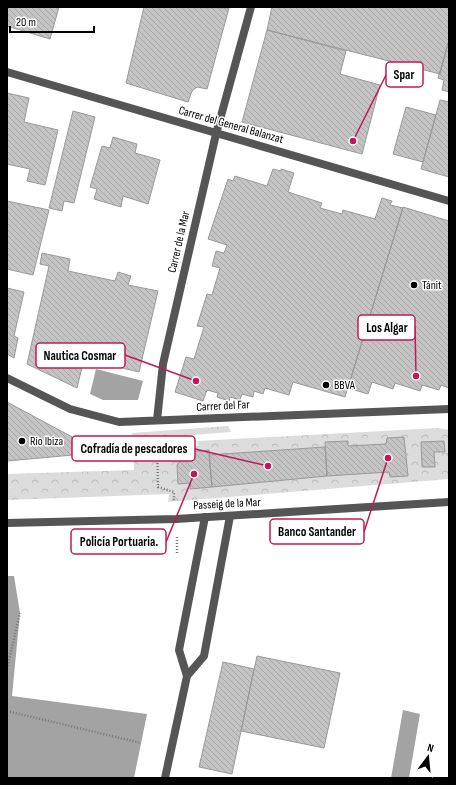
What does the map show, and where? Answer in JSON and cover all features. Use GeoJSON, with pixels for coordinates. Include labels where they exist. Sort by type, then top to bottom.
{"type":"FeatureCollection","features":[{"type":"Feature","properties":{"kind":"street","name":"Carrer de la Mar"},"geometry":{"type":"LineString","coordinates":[[157,420],[164,364],[216,134],[251,7]]}},
{"type":"Feature","properties":{"kind":"street","name":"Carrer del General Balanzat"},"geometry":{"type":"LineString","coordinates":[[7,72],[449,201]]}},
{"type":"Feature","properties":{"kind":"street","name":"Carrer del Far"},"geometry":{"type":"LineString","coordinates":[[7,378],[70,409],[119,422],[449,409]]}},
{"type":"Feature","properties":{"kind":"street","name":"Passeig de la Mar"},"geometry":{"type":"LineString","coordinates":[[7,523],[230,516],[449,502]]}},
{"type":"Feature","properties":{"kind":"street"},"geometry":{"type":"LineString","coordinates":[[187,676],[204,656],[230,516]]}},
{"type":"Feature","properties":{"kind":"street"},"geometry":{"type":"LineString","coordinates":[[165,778],[187,676],[180,650],[205,517]]}},
{"type":"Feature","properties":{"kind":"path"},"geometry":{"type":"LineString","coordinates":[[157,420],[158,487],[174,492]]}},
{"type":"Feature","properties":{"kind":"path"},"geometry":{"type":"LineString","coordinates":[[7,669],[20,613]]}},
{"type":"Feature","properties":{"kind":"path"},"geometry":{"type":"LineString","coordinates":[[7,711],[141,743]]}},
{"type":"Feature","properties":{"kind":"green space"},"geometry":{"type":"Polygon","coordinates":[[[228,426],[231,432],[168,437],[168,448],[198,446],[197,441],[438,428],[449,430],[449,479],[168,502],[169,494],[7,500],[7,474],[134,470],[132,433],[228,426]]]}},
{"type":"Feature","properties":{"kind":"shaded area"},"geometry":{"type":"Polygon","coordinates":[[[96,369],[143,381],[138,400],[103,400],[90,394],[96,369]]]}},
{"type":"Feature","properties":{"kind":"shaded area"},"geometry":{"type":"Polygon","coordinates":[[[7,576],[14,576],[20,613],[12,696],[147,714],[134,778],[7,778],[7,576]]]}},
{"type":"Feature","properties":{"kind":"shaded area"},"geometry":{"type":"Polygon","coordinates":[[[403,710],[420,714],[409,778],[391,778],[403,710]]]}},
{"type":"Feature","properties":{"kind":"building"},"geometry":{"type":"Polygon","coordinates":[[[7,7],[59,7],[50,39],[7,26],[7,7]]]}},
{"type":"Feature","properties":{"kind":"building"},"geometry":{"type":"Polygon","coordinates":[[[144,7],[229,8],[207,89],[197,87],[192,91],[188,102],[126,83],[144,7]]]}},
{"type":"Feature","properties":{"kind":"building"},"geometry":{"type":"Polygon","coordinates":[[[272,7],[449,7],[449,40],[440,74],[267,30],[272,7]]]}},
{"type":"Feature","properties":{"kind":"building"},"geometry":{"type":"Polygon","coordinates":[[[267,30],[346,51],[340,74],[380,85],[362,154],[242,122],[267,30]]]}},
{"type":"Feature","properties":{"kind":"building"},"geometry":{"type":"Polygon","coordinates":[[[449,40],[449,92],[442,90],[444,80],[438,78],[449,40]]]}},
{"type":"Feature","properties":{"kind":"building"},"geometry":{"type":"Polygon","coordinates":[[[7,93],[29,98],[24,122],[58,130],[45,185],[27,181],[30,169],[7,164],[7,93]]]}},
{"type":"Feature","properties":{"kind":"building"},"geometry":{"type":"Polygon","coordinates":[[[440,100],[449,102],[449,177],[421,169],[440,100]]]}},
{"type":"Feature","properties":{"kind":"building"},"geometry":{"type":"Polygon","coordinates":[[[406,107],[436,115],[423,162],[393,154],[406,107]]]}},
{"type":"Feature","properties":{"kind":"building"},"geometry":{"type":"Polygon","coordinates":[[[73,111],[95,117],[74,203],[64,201],[62,211],[49,208],[73,111]]]}},
{"type":"Feature","properties":{"kind":"building"},"geometry":{"type":"Polygon","coordinates":[[[113,137],[137,144],[135,153],[160,160],[148,204],[123,196],[121,207],[94,199],[97,189],[90,187],[102,146],[110,148],[113,137]]]}},
{"type":"Feature","properties":{"kind":"building"},"geometry":{"type":"Polygon","coordinates":[[[273,169],[281,171],[281,169],[294,173],[288,192],[322,203],[320,208],[342,214],[343,210],[375,219],[382,198],[392,201],[390,205],[403,208],[345,397],[293,382],[289,395],[265,388],[263,394],[254,391],[253,397],[242,394],[240,400],[230,397],[229,401],[217,397],[218,393],[207,390],[203,401],[175,392],[186,357],[194,359],[204,327],[197,326],[207,294],[212,295],[220,268],[212,266],[216,251],[224,253],[227,245],[208,239],[228,179],[233,181],[235,176],[267,186],[273,169]]]}},
{"type":"Feature","properties":{"kind":"building"},"geometry":{"type":"Polygon","coordinates":[[[7,201],[49,210],[33,275],[7,269],[7,201]]]}},
{"type":"Feature","properties":{"kind":"building","name":"Tánit"},"geometry":{"type":"Polygon","coordinates":[[[403,207],[449,221],[449,388],[441,385],[439,390],[422,385],[420,391],[395,383],[393,389],[372,382],[368,394],[348,388],[403,207]]]}},
{"type":"Feature","properties":{"kind":"building"},"geometry":{"type":"Polygon","coordinates":[[[42,253],[70,259],[68,271],[115,281],[118,272],[131,276],[128,285],[158,291],[139,372],[84,359],[77,388],[27,364],[49,266],[40,264],[42,253]]]}},
{"type":"Feature","properties":{"kind":"building"},"geometry":{"type":"Polygon","coordinates":[[[7,288],[24,292],[14,336],[18,338],[14,358],[7,354],[7,288]]]}},
{"type":"Feature","properties":{"kind":"building"},"geometry":{"type":"Polygon","coordinates":[[[7,402],[89,446],[84,454],[7,461],[7,402]]]}},
{"type":"Feature","properties":{"kind":"building"},"geometry":{"type":"Polygon","coordinates":[[[404,437],[408,476],[390,477],[389,472],[327,476],[325,442],[348,441],[348,446],[386,444],[387,438],[404,437]]]}},
{"type":"Feature","properties":{"kind":"building"},"geometry":{"type":"Polygon","coordinates":[[[444,441],[445,452],[434,452],[435,467],[422,467],[421,442],[444,441]]]}},
{"type":"Feature","properties":{"kind":"building"},"geometry":{"type":"Polygon","coordinates":[[[325,447],[327,476],[212,487],[209,455],[325,447]]]}},
{"type":"Feature","properties":{"kind":"building"},"geometry":{"type":"Polygon","coordinates":[[[209,450],[212,487],[190,489],[190,483],[178,484],[177,465],[187,452],[209,450]]]}},
{"type":"Feature","properties":{"kind":"building"},"geometry":{"type":"Polygon","coordinates":[[[257,656],[340,673],[324,748],[241,731],[257,656]]]}},
{"type":"Feature","properties":{"kind":"building"},"geometry":{"type":"Polygon","coordinates":[[[223,662],[254,669],[232,774],[199,767],[223,662]]]}},
{"type":"Feature","properties":{"kind":"place","name":"Spar"},"geometry":{"type":"Point","coordinates":[353,141]}},
{"type":"Feature","properties":{"kind":"place","name":"Tánit"},"geometry":{"type":"Point","coordinates":[414,285]}},
{"type":"Feature","properties":{"kind":"place","name":"Los Algar"},"geometry":{"type":"Point","coordinates":[416,376]}},
{"type":"Feature","properties":{"kind":"place","name":"Nautica Cosmar"},"geometry":{"type":"Point","coordinates":[196,381]}},
{"type":"Feature","properties":{"kind":"place","name":"BBVA"},"geometry":{"type":"Point","coordinates":[326,385]}},
{"type":"Feature","properties":{"kind":"place","name":"Rio Ibiza"},"geometry":{"type":"Point","coordinates":[22,441]}},
{"type":"Feature","properties":{"kind":"place","name":"Banco Santander"},"geometry":{"type":"Point","coordinates":[388,458]}},
{"type":"Feature","properties":{"kind":"place","name":"Cofradía de pescadores"},"geometry":{"type":"Point","coordinates":[268,466]}},
{"type":"Feature","properties":{"kind":"place","name":"Policía Portuaria."},"geometry":{"type":"Point","coordinates":[194,474]}}]}
